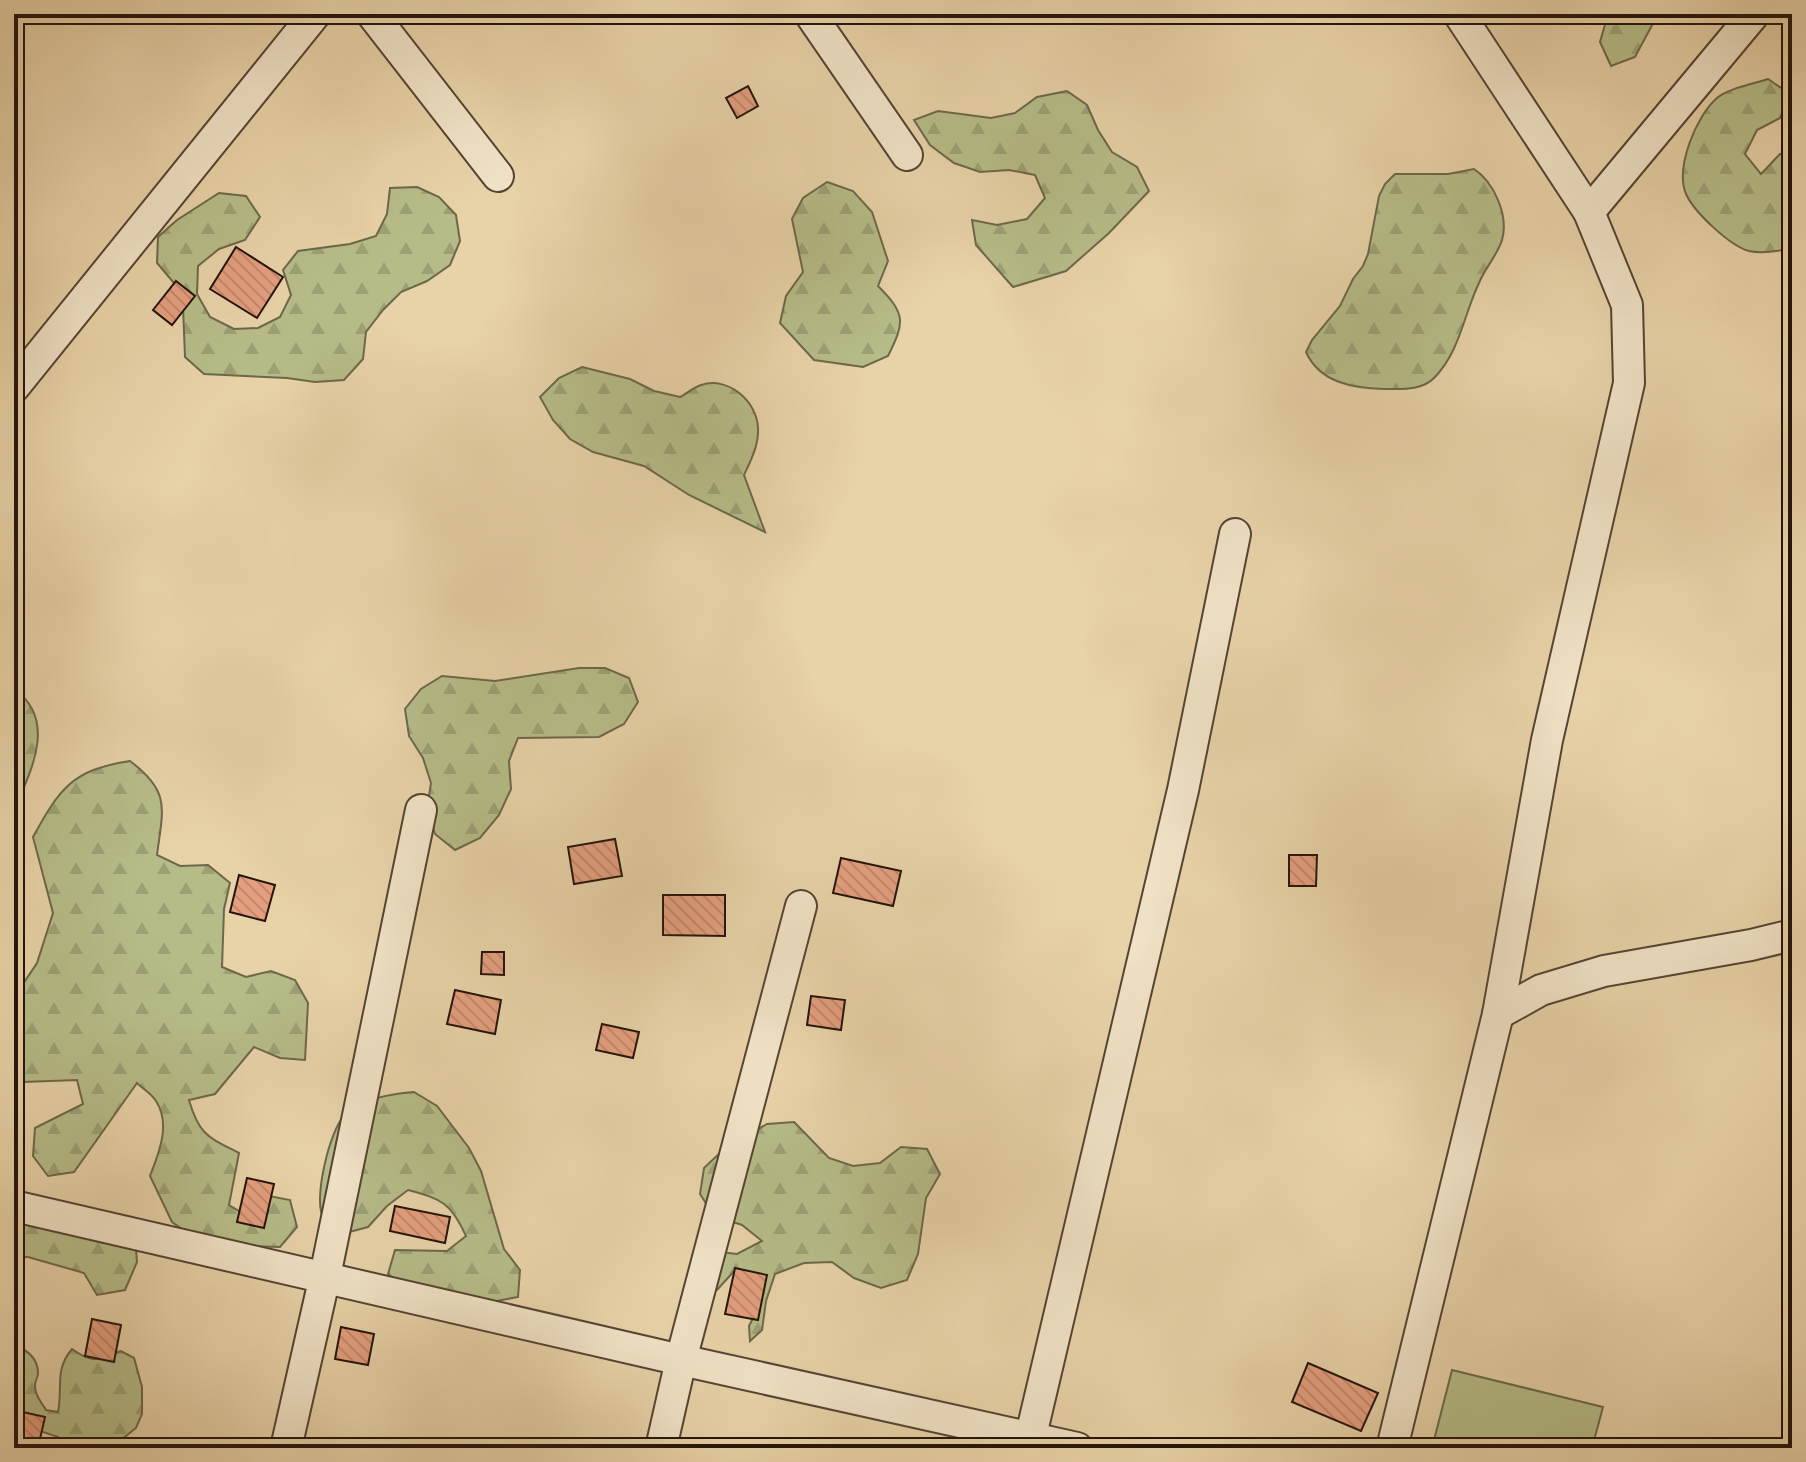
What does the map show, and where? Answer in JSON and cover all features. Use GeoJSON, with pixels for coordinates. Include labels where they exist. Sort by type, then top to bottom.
{"type":"FeatureCollection","features":[{"type":"Feature","properties":{"kind":"street"},"geometry":{"type":"LineString","coordinates":[[14,387],[315,14]]}},
{"type":"Feature","properties":{"kind":"street"},"geometry":{"type":"LineString","coordinates":[[372,14],[498,176]]}},
{"type":"Feature","properties":{"kind":"street"},"geometry":{"type":"LineString","coordinates":[[810,14],[907,155]]}},
{"type":"Feature","properties":{"kind":"street"},"geometry":{"type":"LineString","coordinates":[[1392,1448],[1498,1014],[1547,740],[1629,383],[1627,305],[1589,212],[1459,14]]}},
{"type":"Feature","properties":{"kind":"street"},"geometry":{"type":"LineString","coordinates":[[1589,212],[1754,14]]}},
{"type":"Feature","properties":{"kind":"street"},"geometry":{"type":"LineString","coordinates":[[1029,1442],[1183,790],[1235,534]]}},
{"type":"Feature","properties":{"kind":"street"},"geometry":{"type":"LineString","coordinates":[[286,1448],[325,1276],[421,810]]}},
{"type":"Feature","properties":{"kind":"street"},"geometry":{"type":"LineString","coordinates":[[661,1448],[681,1360],[801,906]]}},
{"type":"Feature","properties":{"kind":"street"},"geometry":{"type":"LineString","coordinates":[[1498,1014],[1541,990],[1604,971],[1792,935]]}},
{"type":"Feature","properties":{"kind":"street"},"geometry":{"type":"LineString","coordinates":[[14,1206],[1029,1442],[1077,1448]]}},
{"type":"Feature","properties":{"kind":"green space"},"geometry":{"type":"Polygon","coordinates":[[[1608,14],[1658,14],[1635,57],[1611,66],[1600,42],[1608,14]]]}},
{"type":"Feature","properties":{"kind":"green space"},"geometry":{"type":"Polygon","coordinates":[[[1768,79],[1790,94],[1780,118],[1757,130],[1745,154],[1761,174],[1780,154],[1792,152],[1792,248],[1760,252],[1749,251],[1732,243],[1704,219],[1686,194],[1683,171],[1695,129],[1709,106],[1728,92],[1768,79]]]}},
{"type":"Feature","properties":{"kind":"green space"},"geometry":{"type":"Polygon","coordinates":[[[1067,91],[1087,105],[1112,152],[1137,167],[1149,191],[1109,233],[1066,271],[1013,287],[976,245],[972,220],[997,225],[1027,219],[1045,198],[1035,175],[1009,170],[980,172],[954,163],[930,145],[914,120],[938,111],[991,118],[1015,113],[1037,97],[1067,91]]]}},
{"type":"Feature","properties":{"kind":"green space"},"geometry":{"type":"Polygon","coordinates":[[[1474,169],[1488,182],[1498,200],[1504,231],[1474,295],[1456,344],[1443,367],[1430,382],[1405,389],[1349,385],[1320,371],[1306,352],[1340,306],[1363,266],[1379,196],[1385,184],[1395,174],[1448,174],[1474,169]]]}},
{"type":"Feature","properties":{"kind":"green space"},"geometry":{"type":"Polygon","coordinates":[[[827,182],[853,191],[872,212],[888,261],[878,286],[894,304],[900,319],[898,335],[888,356],[863,367],[814,360],[780,323],[786,296],[803,272],[792,219],[803,198],[827,182]]]}},
{"type":"Feature","properties":{"kind":"green space"},"geometry":{"type":"Polygon","coordinates":[[[417,187],[439,197],[456,215],[460,241],[450,265],[427,281],[401,292],[383,310],[366,332],[363,359],[344,380],[315,382],[204,374],[185,357],[183,307],[174,283],[157,263],[158,237],[177,220],[219,193],[246,196],[260,217],[245,240],[219,249],[198,266],[197,294],[210,317],[234,329],[258,328],[280,317],[291,295],[283,270],[298,251],[350,244],[376,236],[387,214],[390,188],[417,187]]]}},
{"type":"Feature","properties":{"kind":"green space"},"geometry":{"type":"Polygon","coordinates":[[[582,367],[630,379],[654,391],[680,397],[698,386],[721,384],[747,400],[758,428],[754,452],[744,475],[765,532],[689,495],[644,466],[593,452],[570,439],[553,420],[540,397],[559,378],[582,367]]]}},
{"type":"Feature","properties":{"kind":"green space"},"geometry":{"type":"Polygon","coordinates":[[[579,668],[605,668],[629,678],[638,702],[624,724],[599,737],[518,738],[509,761],[511,789],[499,815],[480,838],[455,850],[435,834],[427,809],[431,783],[423,758],[409,736],[405,709],[421,689],[442,676],[495,681],[579,668]]]}},
{"type":"Feature","properties":{"kind":"green space"},"geometry":{"type":"Polygon","coordinates":[[[14,689],[35,716],[38,731],[33,763],[14,810],[14,689]]]}},
{"type":"Feature","properties":{"kind":"green space"},"geometry":{"type":"Polygon","coordinates":[[[130,761],[152,782],[161,802],[157,855],[180,866],[208,865],[230,883],[224,909],[222,967],[246,977],[271,971],[295,980],[308,1003],[305,1060],[280,1058],[254,1047],[215,1094],[189,1100],[206,1134],[239,1153],[229,1205],[249,1217],[264,1195],[290,1200],[297,1227],[280,1247],[241,1246],[215,1252],[172,1222],[150,1176],[162,1138],[163,1119],[154,1098],[137,1083],[74,1172],[48,1176],[33,1156],[35,1128],[83,1104],[77,1080],[23,1082],[14,1074],[14,1005],[37,963],[53,913],[33,837],[51,806],[70,784],[94,770],[130,761]]]}},
{"type":"Feature","properties":{"kind":"green space"},"geometry":{"type":"Polygon","coordinates":[[[414,1092],[437,1106],[469,1148],[481,1171],[504,1249],[520,1270],[518,1297],[486,1303],[408,1290],[388,1274],[395,1250],[447,1251],[466,1236],[450,1209],[429,1196],[408,1190],[387,1206],[368,1227],[342,1234],[323,1217],[320,1196],[324,1165],[333,1135],[344,1116],[368,1101],[414,1092]]]}},
{"type":"Feature","properties":{"kind":"green space"},"geometry":{"type":"Polygon","coordinates":[[[794,1122],[829,1158],[853,1166],[880,1163],[901,1147],[927,1149],[940,1174],[926,1198],[918,1254],[907,1280],[881,1288],[854,1278],[832,1262],[804,1263],[775,1274],[766,1301],[762,1330],[750,1341],[749,1326],[760,1304],[735,1270],[717,1290],[690,1291],[691,1264],[712,1251],[737,1254],[762,1241],[742,1225],[714,1216],[700,1194],[704,1168],[723,1150],[767,1124],[794,1122]]]}},
{"type":"Feature","properties":{"kind":"green space"},"geometry":{"type":"Polygon","coordinates":[[[14,1216],[103,1243],[116,1239],[136,1249],[137,1262],[125,1290],[97,1295],[84,1273],[28,1257],[14,1257],[14,1216]]]}},
{"type":"Feature","properties":{"kind":"green space"},"geometry":{"type":"Polygon","coordinates":[[[14,1344],[34,1358],[38,1373],[35,1384],[37,1395],[46,1410],[58,1412],[61,1372],[72,1349],[91,1359],[121,1351],[134,1358],[142,1387],[142,1414],[136,1428],[111,1448],[64,1448],[58,1437],[14,1422],[14,1344]]]}},
{"type":"Feature","properties":{"kind":"green space"},"geometry":{"type":"Polygon","coordinates":[[[1452,1370],[1603,1407],[1592,1448],[1432,1448],[1452,1370]]]}},
{"type":"Feature","properties":{"kind":"building"},"geometry":{"type":"Polygon","coordinates":[[[748,86],[758,106],[737,118],[726,98],[748,86]]]}},
{"type":"Feature","properties":{"kind":"building"},"geometry":{"type":"Polygon","coordinates":[[[236,247],[283,277],[257,318],[210,289],[236,247]]]}},
{"type":"Feature","properties":{"kind":"building"},"geometry":{"type":"Polygon","coordinates":[[[176,281],[195,296],[172,325],[153,310],[176,281]]]}},
{"type":"Feature","properties":{"kind":"building"},"geometry":{"type":"Polygon","coordinates":[[[615,839],[622,876],[574,884],[568,847],[615,839]]]}},
{"type":"Feature","properties":{"kind":"building"},"geometry":{"type":"Polygon","coordinates":[[[1289,855],[1317,855],[1316,886],[1289,886],[1289,855]]]}},
{"type":"Feature","properties":{"kind":"building"},"geometry":{"type":"Polygon","coordinates":[[[841,858],[901,871],[893,906],[833,893],[841,858]]]}},
{"type":"Feature","properties":{"kind":"building"},"geometry":{"type":"Polygon","coordinates":[[[239,875],[275,885],[265,921],[230,912],[239,875]]]}},
{"type":"Feature","properties":{"kind":"building"},"geometry":{"type":"Polygon","coordinates":[[[663,895],[725,895],[725,936],[663,935],[663,895]]]}},
{"type":"Feature","properties":{"kind":"building"},"geometry":{"type":"Polygon","coordinates":[[[482,952],[504,952],[504,975],[481,974],[482,952]]]}},
{"type":"Feature","properties":{"kind":"building"},"geometry":{"type":"Polygon","coordinates":[[[455,990],[501,1000],[495,1034],[447,1024],[455,990]]]}},
{"type":"Feature","properties":{"kind":"building"},"geometry":{"type":"Polygon","coordinates":[[[811,996],[845,1000],[841,1030],[807,1025],[811,996]]]}},
{"type":"Feature","properties":{"kind":"building"},"geometry":{"type":"Polygon","coordinates":[[[602,1024],[639,1032],[633,1058],[596,1050],[602,1024]]]}},
{"type":"Feature","properties":{"kind":"building"},"geometry":{"type":"Polygon","coordinates":[[[247,1178],[274,1184],[264,1228],[237,1222],[247,1178]]]}},
{"type":"Feature","properties":{"kind":"building"},"geometry":{"type":"Polygon","coordinates":[[[395,1206],[450,1217],[445,1243],[390,1231],[395,1206]]]}},
{"type":"Feature","properties":{"kind":"building"},"geometry":{"type":"Polygon","coordinates":[[[735,1268],[767,1275],[758,1320],[725,1314],[735,1268]]]}},
{"type":"Feature","properties":{"kind":"building"},"geometry":{"type":"Polygon","coordinates":[[[92,1319],[121,1325],[114,1362],[85,1356],[92,1319]]]}},
{"type":"Feature","properties":{"kind":"building"},"geometry":{"type":"Polygon","coordinates":[[[341,1327],[374,1334],[368,1365],[335,1359],[341,1327]]]}},
{"type":"Feature","properties":{"kind":"building"},"geometry":{"type":"Polygon","coordinates":[[[1308,1363],[1378,1393],[1361,1431],[1292,1402],[1308,1363]]]}},
{"type":"Feature","properties":{"kind":"building"},"geometry":{"type":"Polygon","coordinates":[[[14,1410],[45,1417],[38,1448],[14,1448],[14,1410]]]}}]}
